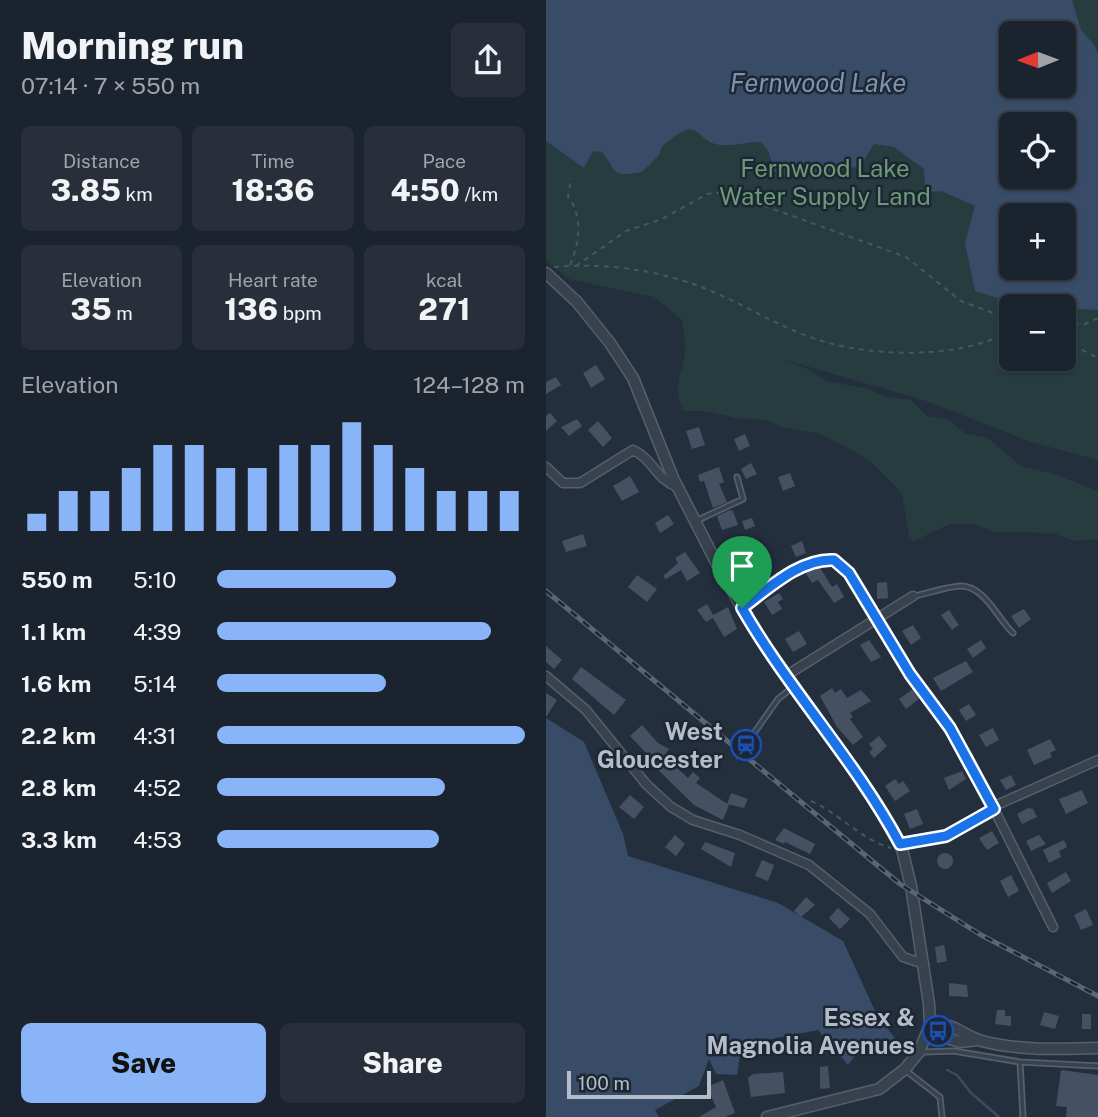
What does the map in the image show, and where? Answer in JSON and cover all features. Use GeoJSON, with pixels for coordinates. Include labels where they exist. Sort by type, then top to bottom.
{"type":"FeatureCollection","features":[{"type":"Feature","properties":{"kind":"street"},"geometry":{"type":"LineString","coordinates":[[546,271],[577,302],[610,343],[632,378],[677,487],[742,608],[850,762],[901,846],[924,964],[930,1025],[919,1052],[905,1069],[880,1089],[767,1117]]}},
{"type":"Feature","properties":{"kind":"street"},"geometry":{"type":"LineString","coordinates":[[546,467],[564,483],[580,483],[633,450],[641,453],[659,478],[677,487]]}},
{"type":"Feature","properties":{"kind":"street"},"geometry":{"type":"LineString","coordinates":[[849,573],[910,674],[950,728],[1053,927]]}},
{"type":"Feature","properties":{"kind":"street"},"geometry":{"type":"LineString","coordinates":[[787,675],[913,596]]}},
{"type":"Feature","properties":{"kind":"street"},"geometry":{"type":"LineString","coordinates":[[546,676],[586,710],[646,784],[671,807],[693,820],[751,839],[809,865],[870,914],[903,957],[924,964]]}},
{"type":"Feature","properties":{"kind":"street"},"geometry":{"type":"LineString","coordinates":[[901,846],[946,836],[994,809],[1098,760]]}},
{"type":"Feature","properties":{"kind":"street"},"geometry":{"type":"LineString","coordinates":[[930,1025],[943,1023],[977,1040],[1033,1049],[1098,1048]]}},
{"type":"Feature","properties":{"kind":"lane"},"geometry":{"type":"LineString","coordinates":[[694,522],[743,499],[737,477]]}},
{"type":"Feature","properties":{"kind":"lane"},"geometry":{"type":"LineString","coordinates":[[742,608],[776,583],[817,561],[834,560],[849,573]]}},
{"type":"Feature","properties":{"kind":"lane"},"geometry":{"type":"LineString","coordinates":[[913,596],[960,586],[970,587],[984,597],[1013,633]]}},
{"type":"Feature","properties":{"kind":"lane"},"geometry":{"type":"LineString","coordinates":[[752,736],[778,699],[794,685]]}},
{"type":"Feature","properties":{"kind":"lane"},"geometry":{"type":"LineString","coordinates":[[919,1052],[954,1051],[1020,1062],[1098,1066]]}},
{"type":"Feature","properties":{"kind":"lane"},"geometry":{"type":"LineString","coordinates":[[1020,1062],[1023,1117]]}},
{"type":"Feature","properties":{"kind":"lane"},"geometry":{"type":"LineString","coordinates":[[905,1069],[940,1097],[942,1117]]}},
{"type":"Feature","properties":{"kind":"path"},"geometry":{"type":"LineString","coordinates":[[570,266],[580,241],[575,207],[568,196],[571,178]]}},
{"type":"Feature","properties":{"kind":"path"},"geometry":{"type":"LineString","coordinates":[[576,266],[626,231],[662,219],[707,194],[726,192],[906,257],[961,301],[999,315]]}},
{"type":"Feature","properties":{"kind":"path"},"geometry":{"type":"LineString","coordinates":[[546,271],[576,266],[648,272],[712,291],[790,330],[834,345],[872,349],[950,350],[999,337]]}},
{"type":"Feature","properties":{"kind":"path"},"geometry":{"type":"LineString","coordinates":[[1076,324],[1085,324],[1098,318]]}},
{"type":"Feature","properties":{"kind":"path"},"geometry":{"type":"LineString","coordinates":[[1076,347],[1098,358]]}},
{"type":"Feature","properties":{"kind":"path"},"geometry":{"type":"LineString","coordinates":[[736,759],[743,749]]}},
{"type":"Feature","properties":{"kind":"path"},"geometry":{"type":"LineString","coordinates":[[811,801],[832,810],[857,831],[879,843],[901,846]]}},
{"type":"Feature","properties":{"kind":"green space","name":"Fernwood Lake Water Supply Land"},"geometry":{"type":"Polygon","coordinates":[[[546,0],[1098,0],[1098,460],[1031,442],[926,401],[779,358],[810,370],[826,381],[869,389],[886,397],[911,400],[927,416],[948,420],[966,434],[988,438],[1022,467],[1051,473],[1098,491],[1098,539],[1074,541],[1053,533],[995,532],[973,524],[950,524],[914,541],[909,536],[902,493],[871,462],[852,450],[818,433],[784,428],[767,420],[735,418],[706,411],[684,411],[678,395],[678,382],[685,353],[682,320],[654,297],[569,279],[546,261],[546,0]]]}},
{"type":"Feature","properties":{"kind":"water","name":"Fernwood Lake"},"geometry":{"type":"Polygon","coordinates":[[[546,0],[1072,0],[1081,30],[1095,46],[1098,55],[1098,310],[1076,309],[1076,294],[999,294],[999,298],[975,291],[965,243],[975,206],[941,191],[929,192],[925,189],[924,169],[894,147],[874,144],[860,167],[805,175],[785,175],[776,172],[767,150],[760,142],[721,145],[712,143],[691,130],[675,136],[662,146],[659,155],[642,172],[620,173],[602,152],[593,151],[584,168],[546,141],[546,0]]]}},
{"type":"Feature","properties":{"kind":"water"},"geometry":{"type":"Polygon","coordinates":[[[546,718],[584,742],[623,834],[628,856],[778,903],[843,941],[876,1013],[900,1045],[890,1053],[866,1042],[848,1065],[818,1030],[756,1042],[741,1049],[737,1075],[716,1074],[709,1059],[699,1086],[655,1110],[659,1117],[546,1117],[546,718]]]}},
{"type":"Feature","properties":{"kind":"building"},"geometry":{"type":"Polygon","coordinates":[[[596,365],[605,379],[591,388],[583,373],[596,365]]]}},
{"type":"Feature","properties":{"kind":"building"},"geometry":{"type":"Polygon","coordinates":[[[556,377],[561,385],[546,394],[546,382],[556,377]]]}},
{"type":"Feature","properties":{"kind":"building"},"geometry":{"type":"Polygon","coordinates":[[[550,413],[557,421],[546,431],[546,416],[550,413]]]}},
{"type":"Feature","properties":{"kind":"building"},"geometry":{"type":"Polygon","coordinates":[[[577,419],[582,426],[569,436],[561,427],[577,419]]]}},
{"type":"Feature","properties":{"kind":"building"},"geometry":{"type":"Polygon","coordinates":[[[598,421],[612,438],[603,447],[588,430],[598,421]]]}},
{"type":"Feature","properties":{"kind":"building"},"geometry":{"type":"Polygon","coordinates":[[[699,427],[705,445],[692,449],[686,431],[699,427]]]}},
{"type":"Feature","properties":{"kind":"building"},"geometry":{"type":"Polygon","coordinates":[[[745,434],[750,446],[739,451],[734,439],[745,434]]]}},
{"type":"Feature","properties":{"kind":"building"},"geometry":{"type":"Polygon","coordinates":[[[751,463],[757,474],[746,479],[741,469],[751,463]]]}},
{"type":"Feature","properties":{"kind":"building"},"geometry":{"type":"Polygon","coordinates":[[[719,467],[724,482],[719,484],[727,502],[713,508],[704,481],[700,482],[698,475],[719,467]]]}},
{"type":"Feature","properties":{"kind":"building"},"geometry":{"type":"Polygon","coordinates":[[[790,473],[795,486],[783,491],[778,477],[790,473]]]}},
{"type":"Feature","properties":{"kind":"building"},"geometry":{"type":"Polygon","coordinates":[[[630,476],[639,492],[622,501],[613,486],[630,476]]]}},
{"type":"Feature","properties":{"kind":"building"},"geometry":{"type":"Polygon","coordinates":[[[733,511],[738,525],[722,530],[717,516],[733,511]]]}},
{"type":"Feature","properties":{"kind":"building"},"geometry":{"type":"Polygon","coordinates":[[[668,515],[674,524],[660,533],[655,523],[668,515]]]}},
{"type":"Feature","properties":{"kind":"building"},"geometry":{"type":"Polygon","coordinates":[[[752,518],[755,526],[745,530],[742,521],[752,518]]]}},
{"type":"Feature","properties":{"kind":"building"},"geometry":{"type":"Polygon","coordinates":[[[583,534],[587,546],[566,552],[562,541],[583,534]]]}},
{"type":"Feature","properties":{"kind":"building"},"geometry":{"type":"Polygon","coordinates":[[[802,541],[806,553],[796,557],[791,546],[802,541]]]}},
{"type":"Feature","properties":{"kind":"building"},"geometry":{"type":"Polygon","coordinates":[[[685,552],[700,573],[687,581],[681,570],[666,579],[663,576],[678,563],[675,558],[685,552]]]}},
{"type":"Feature","properties":{"kind":"building"},"geometry":{"type":"Polygon","coordinates":[[[766,558],[770,566],[764,568],[766,572],[754,578],[748,567],[766,558]]]}},
{"type":"Feature","properties":{"kind":"building"},"geometry":{"type":"Polygon","coordinates":[[[819,566],[832,587],[837,584],[844,597],[834,603],[818,580],[812,583],[805,572],[819,566]]]}},
{"type":"Feature","properties":{"kind":"building"},"geometry":{"type":"Polygon","coordinates":[[[637,575],[657,589],[647,602],[628,587],[637,575]]]}},
{"type":"Feature","properties":{"kind":"building"},"geometry":{"type":"Polygon","coordinates":[[[887,582],[888,598],[877,599],[877,583],[887,582]]]}},
{"type":"Feature","properties":{"kind":"building"},"geometry":{"type":"Polygon","coordinates":[[[779,593],[783,599],[778,602],[782,609],[772,615],[764,602],[779,593]]]}},
{"type":"Feature","properties":{"kind":"building"},"geometry":{"type":"Polygon","coordinates":[[[707,604],[713,615],[728,607],[737,629],[724,637],[713,618],[706,622],[697,610],[707,604]]]}},
{"type":"Feature","properties":{"kind":"building"},"geometry":{"type":"Polygon","coordinates":[[[1024,609],[1031,619],[1019,628],[1011,616],[1024,609]]]}},
{"type":"Feature","properties":{"kind":"building"},"geometry":{"type":"Polygon","coordinates":[[[949,610],[959,625],[952,630],[941,615],[949,610]]]}},
{"type":"Feature","properties":{"kind":"building"},"geometry":{"type":"Polygon","coordinates":[[[913,625],[921,638],[911,645],[902,631],[913,625]]]}},
{"type":"Feature","properties":{"kind":"building"},"geometry":{"type":"Polygon","coordinates":[[[799,631],[807,644],[793,652],[785,639],[799,631]]]}},
{"type":"Feature","properties":{"kind":"building"},"geometry":{"type":"Polygon","coordinates":[[[869,640],[881,657],[871,662],[860,645],[869,640]]]}},
{"type":"Feature","properties":{"kind":"building"},"geometry":{"type":"Polygon","coordinates":[[[981,640],[986,648],[973,658],[967,649],[981,640]]]}},
{"type":"Feature","properties":{"kind":"building"},"geometry":{"type":"Polygon","coordinates":[[[546,646],[562,660],[554,669],[546,662],[546,646]]]}},
{"type":"Feature","properties":{"kind":"building"},"geometry":{"type":"Polygon","coordinates":[[[966,661],[973,672],[941,691],[933,678],[966,661]]]}},
{"type":"Feature","properties":{"kind":"building"},"geometry":{"type":"Polygon","coordinates":[[[581,667],[626,700],[614,715],[572,679],[581,667]]]}},
{"type":"Feature","properties":{"kind":"building"},"geometry":{"type":"Polygon","coordinates":[[[832,688],[835,693],[841,689],[847,698],[861,690],[871,701],[850,713],[853,717],[850,719],[863,737],[853,745],[837,727],[820,696],[832,688]]]}},
{"type":"Feature","properties":{"kind":"building"},"geometry":{"type":"Polygon","coordinates":[[[913,689],[919,699],[906,709],[899,699],[913,689]]]}},
{"type":"Feature","properties":{"kind":"building"},"geometry":{"type":"Polygon","coordinates":[[[546,693],[557,700],[546,717],[546,693]]]}},
{"type":"Feature","properties":{"kind":"building"},"geometry":{"type":"Polygon","coordinates":[[[969,704],[976,715],[966,721],[959,710],[969,704]]]}},
{"type":"Feature","properties":{"kind":"building"},"geometry":{"type":"Polygon","coordinates":[[[642,725],[658,743],[669,749],[666,753],[678,764],[676,767],[688,778],[693,772],[700,778],[696,783],[729,805],[723,820],[694,805],[646,758],[648,755],[630,736],[642,725]]]}},
{"type":"Feature","properties":{"kind":"building"},"geometry":{"type":"Polygon","coordinates":[[[993,728],[999,740],[986,747],[979,735],[993,728]]]}},
{"type":"Feature","properties":{"kind":"building"},"geometry":{"type":"Polygon","coordinates":[[[879,736],[887,746],[874,758],[869,752],[873,749],[869,744],[879,736]]]}},
{"type":"Feature","properties":{"kind":"building"},"geometry":{"type":"Polygon","coordinates":[[[1050,739],[1056,750],[1050,753],[1052,757],[1034,765],[1027,750],[1050,739]]]}},
{"type":"Feature","properties":{"kind":"building"},"geometry":{"type":"Polygon","coordinates":[[[962,771],[966,779],[949,790],[944,778],[962,771]]]}},
{"type":"Feature","properties":{"kind":"building"},"geometry":{"type":"Polygon","coordinates":[[[1011,775],[1016,785],[1006,790],[1000,780],[1011,775]]]}},
{"type":"Feature","properties":{"kind":"building"},"geometry":{"type":"Polygon","coordinates":[[[895,779],[899,784],[903,781],[910,791],[895,801],[885,786],[895,779]]]}},
{"type":"Feature","properties":{"kind":"building"},"geometry":{"type":"Polygon","coordinates":[[[1082,790],[1088,803],[1066,814],[1059,799],[1082,790]]]}},
{"type":"Feature","properties":{"kind":"building"},"geometry":{"type":"Polygon","coordinates":[[[731,793],[748,799],[744,808],[727,804],[731,793]]]}},
{"type":"Feature","properties":{"kind":"building"},"geometry":{"type":"Polygon","coordinates":[[[630,795],[644,807],[634,819],[619,807],[630,795]]]}},
{"type":"Feature","properties":{"kind":"building"},"geometry":{"type":"Polygon","coordinates":[[[1028,808],[1033,809],[1037,817],[1022,824],[1017,814],[1028,808]]]}},
{"type":"Feature","properties":{"kind":"building"},"geometry":{"type":"Polygon","coordinates":[[[917,809],[923,824],[910,829],[904,814],[917,809]]]}},
{"type":"Feature","properties":{"kind":"building"},"geometry":{"type":"Polygon","coordinates":[[[784,828],[815,844],[810,854],[775,840],[784,828]]]}},
{"type":"Feature","properties":{"kind":"building"},"geometry":{"type":"Polygon","coordinates":[[[992,831],[999,843],[987,850],[979,838],[992,831]]]}},
{"type":"Feature","properties":{"kind":"building"},"geometry":{"type":"Polygon","coordinates":[[[675,835],[685,844],[676,856],[665,847],[675,835]]]}},
{"type":"Feature","properties":{"kind":"building"},"geometry":{"type":"Polygon","coordinates":[[[1039,835],[1046,844],[1031,851],[1026,841],[1039,835]]]}},
{"type":"Feature","properties":{"kind":"building"},"geometry":{"type":"Polygon","coordinates":[[[1064,840],[1067,847],[1059,851],[1061,857],[1049,863],[1043,850],[1064,840]]]}},
{"type":"Feature","properties":{"kind":"building"},"geometry":{"type":"Polygon","coordinates":[[[705,842],[735,853],[731,867],[701,849],[705,842]]]}},
{"type":"Feature","properties":{"kind":"building"},"geometry":{"type":"Polygon","coordinates":[[[945,853],[951,855],[951,867],[945,869],[939,867],[937,861],[939,855],[945,853]]]}},
{"type":"Feature","properties":{"kind":"building"},"geometry":{"type":"Polygon","coordinates":[[[762,860],[774,865],[768,881],[755,876],[762,860]]]}},
{"type":"Feature","properties":{"kind":"building"},"geometry":{"type":"Polygon","coordinates":[[[1066,872],[1071,881],[1052,893],[1047,883],[1066,872]]]}},
{"type":"Feature","properties":{"kind":"building"},"geometry":{"type":"Polygon","coordinates":[[[1011,875],[1019,891],[1008,897],[1000,881],[1011,875]]]}},
{"type":"Feature","properties":{"kind":"building"},"geometry":{"type":"Polygon","coordinates":[[[806,897],[815,905],[801,917],[794,911],[806,897]]]}},
{"type":"Feature","properties":{"kind":"building"},"geometry":{"type":"Polygon","coordinates":[[[838,908],[850,919],[840,929],[829,918],[838,908]]]}},
{"type":"Feature","properties":{"kind":"building"},"geometry":{"type":"Polygon","coordinates":[[[1086,909],[1093,925],[1081,930],[1074,915],[1086,909]]]}},
{"type":"Feature","properties":{"kind":"building"},"geometry":{"type":"Polygon","coordinates":[[[944,945],[947,961],[937,963],[935,947],[944,945]]]}},
{"type":"Feature","properties":{"kind":"building"},"geometry":{"type":"Polygon","coordinates":[[[949,983],[967,985],[968,997],[949,996],[949,983]]]}},
{"type":"Feature","properties":{"kind":"building"},"geometry":{"type":"Polygon","coordinates":[[[997,1010],[1005,1010],[1005,1016],[1011,1016],[1011,1026],[995,1024],[997,1010]]]}},
{"type":"Feature","properties":{"kind":"building"},"geometry":{"type":"Polygon","coordinates":[[[1044,1012],[1059,1016],[1055,1029],[1040,1025],[1044,1012]]]}},
{"type":"Feature","properties":{"kind":"building"},"geometry":{"type":"Polygon","coordinates":[[[1082,1014],[1091,1014],[1091,1029],[1082,1029],[1082,1014]]]}},
{"type":"Feature","properties":{"kind":"building"},"geometry":{"type":"Polygon","coordinates":[[[828,1066],[830,1088],[820,1089],[820,1067],[828,1066]]]}},
{"type":"Feature","properties":{"kind":"building"},"geometry":{"type":"Polygon","coordinates":[[[1061,1070],[1098,1075],[1098,1117],[1066,1117],[1067,1107],[1056,1106],[1061,1070]]]}},
{"type":"Feature","properties":{"kind":"building"},"geometry":{"type":"Polygon","coordinates":[[[783,1072],[785,1093],[751,1097],[748,1078],[753,1074],[783,1072]]]}},
{"type":"Feature","properties":{"kind":"building"},"geometry":{"type":"Polygon","coordinates":[[[723,1080],[735,1113],[725,1117],[699,1117],[716,1107],[707,1087],[723,1080]]]}},
{"type":"Feature","properties":{"kind":"waterway"},"geometry":{"type":"LineString","coordinates":[[947,1070],[957,1075],[971,1093],[999,1117]]}},
{"type":"Feature","properties":{"kind":"railway"},"geometry":{"type":"LineString","coordinates":[[546,591],[900,884],[981,935],[1098,996]]}},
{"type":"Feature","properties":{"kind":"place","name":"West Gloucester"},"geometry":{"type":"Point","coordinates":[746,745]}},
{"type":"Feature","properties":{"kind":"place","name":"Essex & Magnolia Avenues"},"geometry":{"type":"Point","coordinates":[938,1031]}},
{"type":"Feature","properties":{"kind":"route"},"geometry":{"type":"LineString","coordinates":[[834,560],[844,566],[910,674],[968,757],[994,809],[946,836],[900,844],[850,762],[760,638],[742,608],[776,583],[817,561],[834,560]]}}]}
